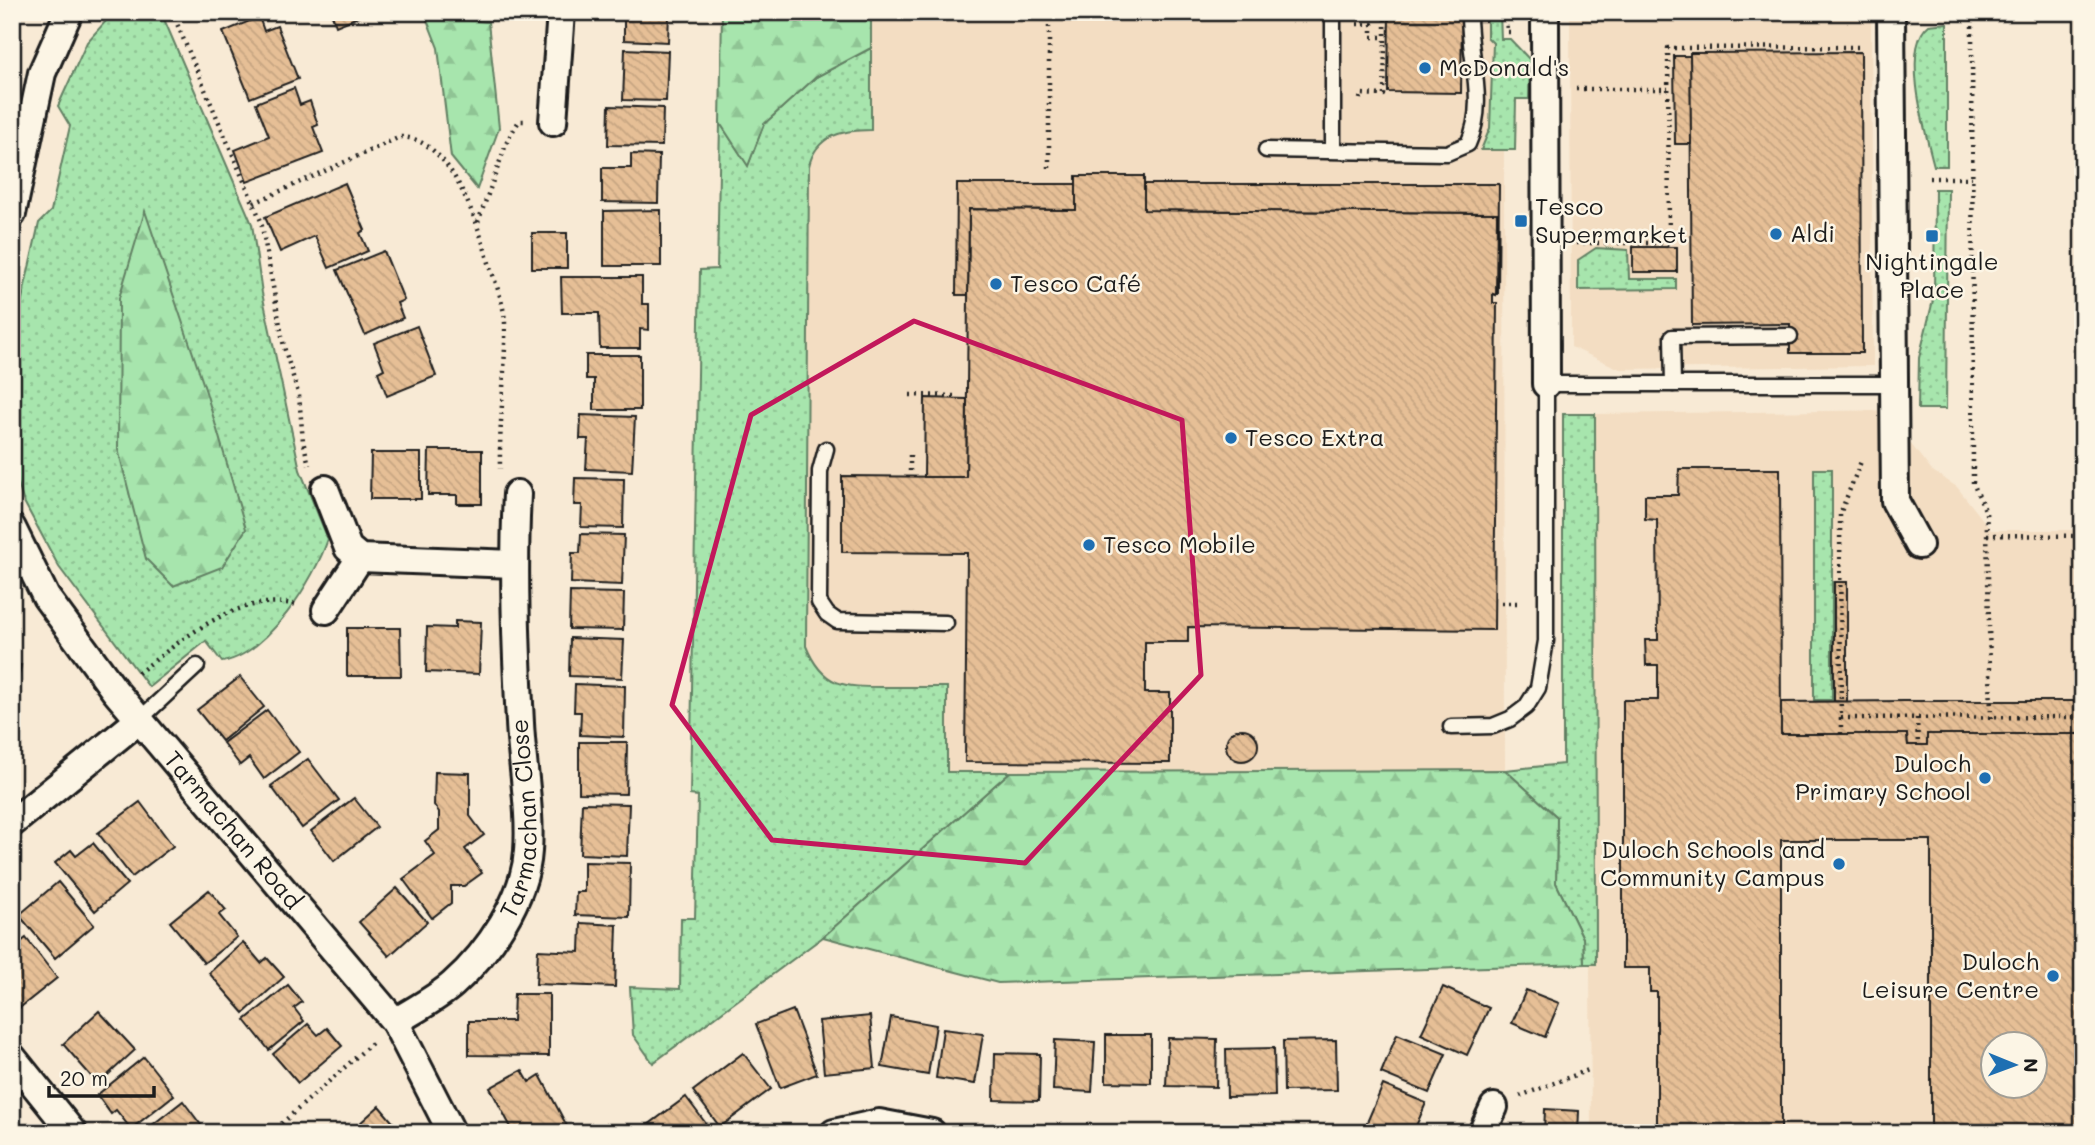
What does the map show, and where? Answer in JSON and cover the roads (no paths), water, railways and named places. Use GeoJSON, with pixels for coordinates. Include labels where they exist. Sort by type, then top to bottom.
{"type":"FeatureCollection","features":[{"type":"Feature","properties":{"kind":"street"},"geometry":{"type":"LineString","coordinates":[[12,214],[19,148],[42,74],[69,12]]}},
{"type":"Feature","properties":{"kind":"street"},"geometry":{"type":"LineString","coordinates":[[553,122],[561,12]]}},
{"type":"Feature","properties":{"kind":"street"},"geometry":{"type":"LineString","coordinates":[[1545,12],[1546,384]]}},
{"type":"Feature","properties":{"kind":"street"},"geometry":{"type":"LineString","coordinates":[[1891,12],[1895,501],[1919,545]]}},
{"type":"Feature","properties":{"kind":"street"},"geometry":{"type":"LineString","coordinates":[[325,489],[348,548],[360,558],[514,564]]}},
{"type":"Feature","properties":{"kind":"street","name":"Tarmachan Close"},"geometry":{"type":"LineString","coordinates":[[395,1022],[452,984],[490,942],[516,894],[528,854],[514,564],[517,494]]}},
{"type":"Feature","properties":{"kind":"street","name":"Tarmachan Road"},"geometry":{"type":"LineString","coordinates":[[12,528],[46,597],[115,691],[395,1022],[452,1133]]}},
{"type":"Feature","properties":{"kind":"street"},"geometry":{"type":"LineString","coordinates":[[326,610],[360,558]]}},
{"type":"Feature","properties":{"kind":"street"},"geometry":{"type":"LineString","coordinates":[[12,823],[139,720]]}},
{"type":"Feature","properties":{"kind":"street"},"geometry":{"type":"LineString","coordinates":[[12,1058],[73,1133]]}},
{"type":"Feature","properties":{"kind":"street"},"geometry":{"type":"LineString","coordinates":[[1482,1133],[1494,1107]]}},
{"type":"Feature","properties":{"kind":"street"},"geometry":{"type":"LineString","coordinates":[[834,1133],[879,1123],[932,1133]]}},
{"type":"Feature","properties":{"kind":"lane"},"geometry":{"type":"LineString","coordinates":[[1333,12],[1333,150]]}},
{"type":"Feature","properties":{"kind":"lane"},"geometry":{"type":"LineString","coordinates":[[1266,149],[1447,153],[1468,144],[1476,121],[1477,70],[1469,34],[1469,12]]}},
{"type":"Feature","properties":{"kind":"lane"},"geometry":{"type":"LineString","coordinates":[[1673,384],[1672,337],[1790,336]]}},
{"type":"Feature","properties":{"kind":"lane"},"geometry":{"type":"LineString","coordinates":[[1451,727],[1493,726],[1510,719],[1526,706],[1538,688],[1546,641],[1546,384],[1892,384]]}},
{"type":"Feature","properties":{"kind":"lane"},"geometry":{"type":"LineString","coordinates":[[826,449],[820,471],[819,602],[827,614],[837,621],[946,622]]}},
{"type":"Feature","properties":{"kind":"lane"},"geometry":{"type":"LineString","coordinates":[[139,720],[197,666]]}},
{"type":"Feature","properties":{"kind":"place","name":"McDonald's"},"geometry":{"type":"Point","coordinates":[1425,68]}},
{"type":"Feature","properties":{"kind":"place","name":"Tesco Supermarket"},"geometry":{"type":"Point","coordinates":[1521,221]}},
{"type":"Feature","properties":{"kind":"place","name":"Aldi"},"geometry":{"type":"Point","coordinates":[1776,234]}},
{"type":"Feature","properties":{"kind":"place","name":"Nightingale Place"},"geometry":{"type":"Point","coordinates":[1932,236]}},
{"type":"Feature","properties":{"kind":"place","name":"Tesco Café"},"geometry":{"type":"Point","coordinates":[996,284]}},
{"type":"Feature","properties":{"kind":"place","name":"Tesco Extra"},"geometry":{"type":"Point","coordinates":[1231,438]}},
{"type":"Feature","properties":{"kind":"place","name":"Tesco Mobile"},"geometry":{"type":"Point","coordinates":[1089,545]}},
{"type":"Feature","properties":{"kind":"place","name":"Duloch Primary School"},"geometry":{"type":"Point","coordinates":[1985,778]}},
{"type":"Feature","properties":{"kind":"place","name":"Duloch Schools and Community Campus"},"geometry":{"type":"Point","coordinates":[1839,864]}},
{"type":"Feature","properties":{"kind":"place","name":"Duloch Leisure Centre"},"geometry":{"type":"Point","coordinates":[2053,976]}}]}
